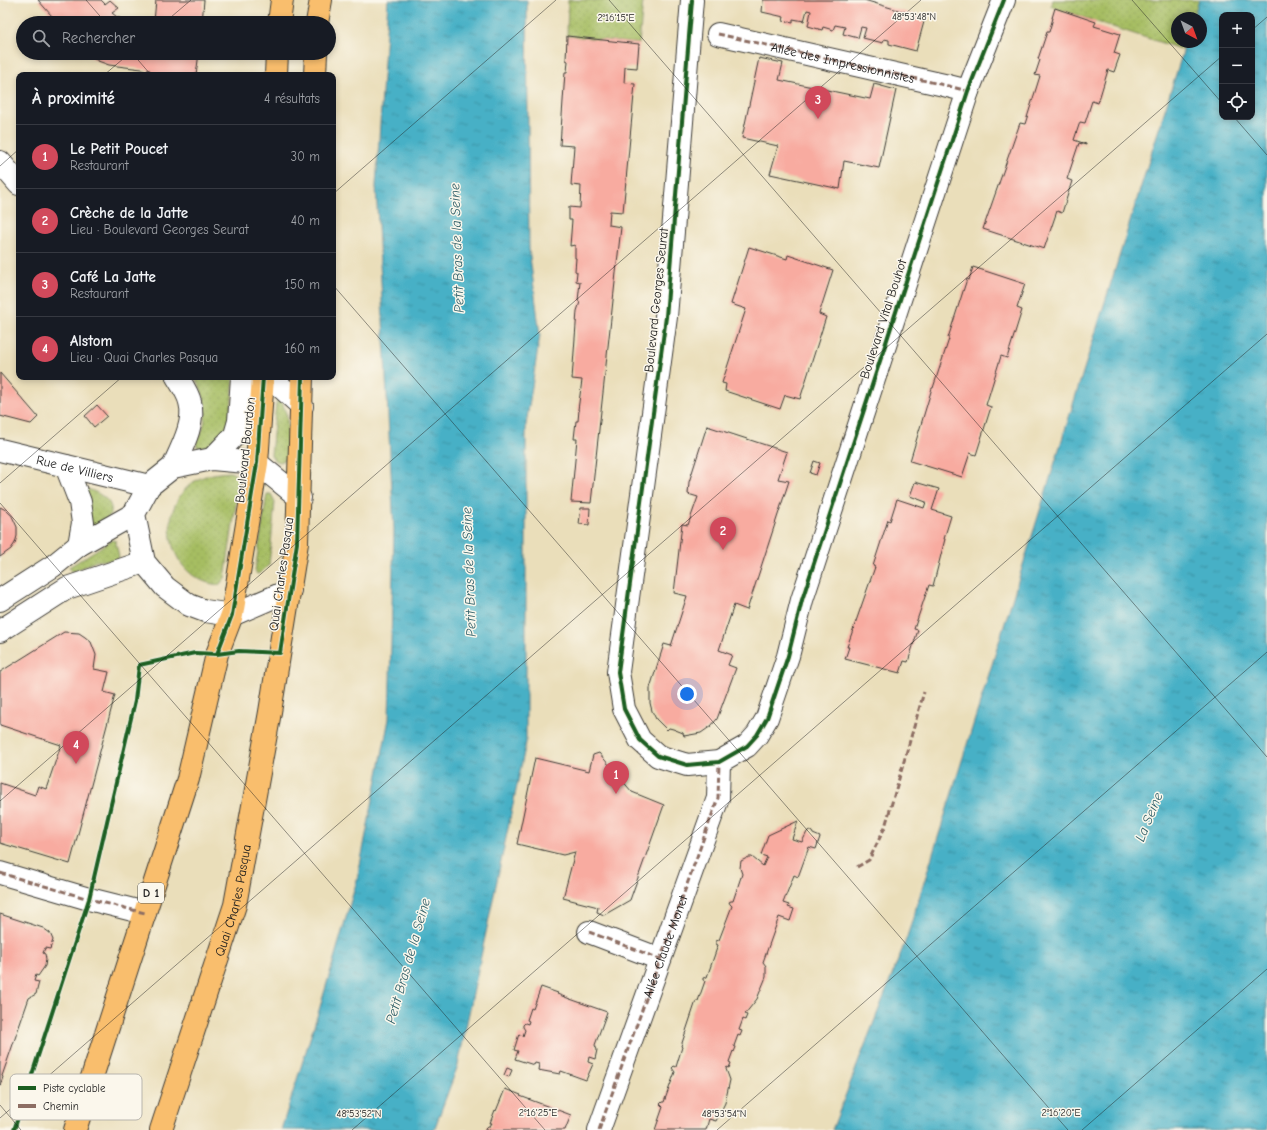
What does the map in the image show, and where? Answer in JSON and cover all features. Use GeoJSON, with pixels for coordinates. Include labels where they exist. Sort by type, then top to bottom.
{"type":"FeatureCollection","features":[{"type":"Feature","properties":{"kind":"main road"},"geometry":{"type":"LineString","coordinates":[[280,16],[282,0]]}},
{"type":"Feature","properties":{"kind":"main road"},"geometry":{"type":"LineString","coordinates":[[318,16],[321,0]]}},
{"type":"Feature","properties":{"kind":"main road"},"geometry":{"type":"LineString","coordinates":[[276,72],[277,60]]}},
{"type":"Feature","properties":{"kind":"main road"},"geometry":{"type":"LineString","coordinates":[[315,72],[316,60]]}},
{"type":"Feature","properties":{"kind":"main road","name":"Boulevard Bourdon"},"geometry":{"type":"LineString","coordinates":[[232,615],[257,463],[263,380]]}},
{"type":"Feature","properties":{"kind":"main road"},"geometry":{"type":"LineString","coordinates":[[300,498],[302,380]]}},
{"type":"Feature","properties":{"kind":"main road","name":"Quai Charles Pasqua"},"geometry":{"type":"LineString","coordinates":[[162,1130],[235,905],[270,712],[290,590],[297,543],[300,498]]}},
{"type":"Feature","properties":{"kind":"main road","name":"D 1"},"geometry":{"type":"LineString","coordinates":[[93,1074],[188,780],[217,654],[232,615]]}},
{"type":"Feature","properties":{"kind":"main road","name":"D 1"},"geometry":{"type":"LineString","coordinates":[[75,1130],[78,1120]]}},
{"type":"Feature","properties":{"kind":"street","name":"Boulevard Georges Seurat"},"geometry":{"type":"LineString","coordinates":[[692,0],[666,317],[618,672],[624,709],[640,740],[658,756],[687,765],[719,762]]}},
{"type":"Feature","properties":{"kind":"street","name":"Boulevard Vital Bouhot"},"geometry":{"type":"LineString","coordinates":[[719,762],[747,746],[757,735],[767,718],[790,647],[802,600],[968,91],[1004,0]]}},
{"type":"Feature","properties":{"kind":"street","name":"Allée des Impressionnistes"},"geometry":{"type":"LineString","coordinates":[[718,34],[944,84],[968,91]]}},
{"type":"Feature","properties":{"kind":"street"},"geometry":{"type":"LineString","coordinates":[[0,162],[16,181]]}},
{"type":"Feature","properties":{"kind":"street"},"geometry":{"type":"LineString","coordinates":[[173,467],[188,432],[192,411],[190,401],[179,380]]}},
{"type":"Feature","properties":{"kind":"street"},"geometry":{"type":"LineString","coordinates":[[212,459],[235,435],[239,422],[242,380]]}},
{"type":"Feature","properties":{"kind":"street"},"geometry":{"type":"LineString","coordinates":[[273,380],[302,406]]}},
{"type":"Feature","properties":{"kind":"street","name":"Rue de Villiers"},"geometry":{"type":"LineString","coordinates":[[0,450],[149,486]]}},
{"type":"Feature","properties":{"kind":"street"},"geometry":{"type":"LineString","coordinates":[[0,600],[53,566],[79,545],[134,514],[149,486],[173,467],[212,459],[257,463],[300,498]]}},
{"type":"Feature","properties":{"kind":"street"},"geometry":{"type":"LineString","coordinates":[[66,466],[80,502],[83,523],[79,545]]}},
{"type":"Feature","properties":{"kind":"street"},"geometry":{"type":"LineString","coordinates":[[134,514],[144,562],[165,587],[189,605],[205,611],[232,615],[290,590]]}},
{"type":"Feature","properties":{"kind":"street"},"geometry":{"type":"LineString","coordinates":[[0,631],[67,588],[144,562]]}},
{"type":"Feature","properties":{"kind":"street","name":"Allée Claude Monet"},"geometry":{"type":"LineString","coordinates":[[599,1130],[718,798],[719,762]]}},
{"type":"Feature","properties":{"kind":"street"},"geometry":{"type":"LineString","coordinates":[[0,873],[89,899],[145,913]]}},
{"type":"Feature","properties":{"kind":"street"},"geometry":{"type":"LineString","coordinates":[[589,932],[660,959]]}},
{"type":"Feature","properties":{"kind":"green space"},"geometry":{"type":"Polygon","coordinates":[[[568,0],[643,0],[639,44],[567,36],[568,0]]]}},
{"type":"Feature","properties":{"kind":"green space"},"geometry":{"type":"Polygon","coordinates":[[[1053,0],[1199,0],[1195,12],[1171,12],[1171,46],[1051,6],[1053,0]]]}},
{"type":"Feature","properties":{"kind":"green space"},"geometry":{"type":"Polygon","coordinates":[[[196,380],[234,380],[229,428],[213,444],[199,448],[196,445],[205,422],[205,403],[196,380]]]}},
{"type":"Feature","properties":{"kind":"green space"},"geometry":{"type":"Polygon","coordinates":[[[278,400],[282,402],[287,416],[288,454],[286,459],[280,462],[274,460],[271,455],[276,404],[278,400]]]}},
{"type":"Feature","properties":{"kind":"green space"},"geometry":{"type":"Polygon","coordinates":[[[230,472],[237,476],[239,483],[225,578],[219,585],[201,580],[187,571],[177,557],[172,542],[170,525],[174,508],[182,493],[195,481],[208,475],[230,472]]]}},
{"type":"Feature","properties":{"kind":"green space"},"geometry":{"type":"Polygon","coordinates":[[[84,488],[103,497],[110,505],[111,510],[108,517],[89,531],[84,488]]]}},
{"type":"Feature","properties":{"kind":"green space"},"geometry":{"type":"Polygon","coordinates":[[[267,494],[271,494],[275,502],[269,565],[257,574],[255,571],[267,494]]]}},
{"type":"Feature","properties":{"kind":"green space"},"geometry":{"type":"Polygon","coordinates":[[[112,540],[116,541],[119,557],[118,560],[96,561],[73,572],[69,567],[112,540]]]}},
{"type":"Feature","properties":{"kind":"water","name":"Petit Bras de la Seine"},"geometry":{"type":"Polygon","coordinates":[[[388,0],[527,0],[529,249],[540,335],[526,425],[526,743],[458,1065],[434,1130],[281,1130],[320,1007],[357,880],[389,719],[394,530],[376,186],[388,0]]]}},
{"type":"Feature","properties":{"kind":"water","name":"La Seine"},"geometry":{"type":"Polygon","coordinates":[[[1199,0],[1267,0],[1267,1130],[832,1130],[907,937],[1184,48],[1207,48],[1207,12],[1195,12],[1199,0]]]}},
{"type":"Feature","properties":{"kind":"building"},"geometry":{"type":"Polygon","coordinates":[[[38,0],[101,0],[105,4],[110,0],[119,8],[112,13],[116,16],[52,16],[38,0]]]}},
{"type":"Feature","properties":{"kind":"building"},"geometry":{"type":"Polygon","coordinates":[[[156,0],[204,0],[203,16],[155,16],[156,0]]]}},
{"type":"Feature","properties":{"kind":"building"},"geometry":{"type":"Polygon","coordinates":[[[763,0],[864,0],[925,18],[916,51],[889,44],[889,40],[884,39],[883,43],[863,38],[866,28],[861,27],[858,38],[843,34],[845,27],[835,25],[833,30],[823,27],[822,30],[808,26],[811,11],[807,10],[804,21],[793,19],[793,23],[783,21],[784,17],[762,12],[763,0]]]}},
{"type":"Feature","properties":{"kind":"building"},"geometry":{"type":"Polygon","coordinates":[[[1055,8],[1096,22],[1094,26],[1120,34],[1114,53],[1120,55],[1114,72],[1108,70],[1098,103],[1092,101],[1085,123],[1080,122],[1074,140],[1086,145],[1079,143],[1067,179],[1072,181],[1062,213],[1057,211],[1044,249],[983,229],[1020,123],[1025,124],[1040,76],[1035,75],[1040,60],[1038,59],[1047,32],[1049,32],[1055,8]]]}},
{"type":"Feature","properties":{"kind":"building"},"geometry":{"type":"Polygon","coordinates":[[[567,36],[639,44],[637,68],[625,67],[624,83],[635,84],[623,212],[610,211],[609,225],[621,227],[591,503],[571,502],[577,439],[574,439],[576,421],[578,421],[582,380],[572,379],[577,311],[580,302],[578,301],[580,282],[576,281],[577,272],[575,271],[575,245],[570,246],[572,220],[569,220],[569,207],[580,208],[581,186],[571,185],[574,146],[560,145],[565,72],[567,72],[568,61],[566,60],[567,36]]]}},
{"type":"Feature","properties":{"kind":"building"},"geometry":{"type":"Polygon","coordinates":[[[759,58],[783,63],[779,80],[870,99],[874,84],[896,90],[879,168],[844,161],[840,189],[770,174],[778,146],[742,138],[759,58]]]}},
{"type":"Feature","properties":{"kind":"building"},"geometry":{"type":"Polygon","coordinates":[[[96,60],[198,60],[196,72],[150,72],[150,70],[109,65],[96,60]]]}},
{"type":"Feature","properties":{"kind":"building"},"geometry":{"type":"Polygon","coordinates":[[[749,247],[787,259],[788,255],[833,270],[819,314],[826,317],[800,399],[785,395],[780,409],[725,391],[726,384],[722,383],[746,309],[731,304],[749,247]]]}},
{"type":"Feature","properties":{"kind":"building"},"geometry":{"type":"Polygon","coordinates":[[[973,267],[1025,284],[1017,308],[1022,310],[1007,358],[1001,356],[986,405],[991,407],[976,455],[970,453],[962,477],[910,461],[967,279],[969,280],[973,267]]]}},
{"type":"Feature","properties":{"kind":"building"},"geometry":{"type":"Polygon","coordinates":[[[0,373],[38,417],[31,424],[0,416],[0,373]]]}},
{"type":"Feature","properties":{"kind":"building"},"geometry":{"type":"Polygon","coordinates":[[[97,405],[107,416],[94,427],[85,416],[97,405]]]}},
{"type":"Feature","properties":{"kind":"building"},"geometry":{"type":"Polygon","coordinates":[[[707,426],[787,452],[778,479],[789,481],[747,610],[734,605],[719,650],[732,655],[728,665],[736,668],[717,719],[711,726],[701,733],[684,736],[683,733],[673,729],[669,728],[667,730],[656,719],[650,703],[650,688],[664,644],[671,646],[687,596],[674,593],[682,524],[688,525],[698,497],[688,494],[689,482],[707,426]]]}},
{"type":"Feature","properties":{"kind":"building"},"geometry":{"type":"Polygon","coordinates":[[[814,461],[820,463],[816,475],[810,473],[814,461]]]}},
{"type":"Feature","properties":{"kind":"building"},"geometry":{"type":"Polygon","coordinates":[[[915,482],[939,489],[932,510],[951,516],[933,586],[929,585],[914,629],[918,630],[908,662],[904,661],[900,673],[845,659],[849,647],[847,647],[875,567],[873,566],[888,520],[890,521],[897,499],[924,508],[926,502],[910,496],[915,482]]]}},
{"type":"Feature","properties":{"kind":"building"},"geometry":{"type":"Polygon","coordinates":[[[0,507],[12,516],[17,527],[17,536],[11,549],[0,557],[0,507]]]}},
{"type":"Feature","properties":{"kind":"building"},"geometry":{"type":"Polygon","coordinates":[[[581,508],[590,508],[589,525],[579,524],[581,508]]]}},
{"type":"Feature","properties":{"kind":"building"},"geometry":{"type":"Polygon","coordinates":[[[64,632],[79,633],[91,642],[96,655],[94,669],[109,672],[104,692],[115,695],[70,864],[0,843],[0,783],[35,795],[38,786],[46,789],[61,745],[0,725],[0,672],[64,632]]]}},
{"type":"Feature","properties":{"kind":"building"},"geometry":{"type":"Polygon","coordinates":[[[599,753],[632,792],[664,805],[630,900],[604,915],[597,912],[598,907],[563,898],[575,852],[563,855],[517,844],[535,758],[589,771],[593,755],[599,753]]]}},
{"type":"Feature","properties":{"kind":"building"},"geometry":{"type":"Polygon","coordinates":[[[798,821],[792,839],[802,842],[809,830],[813,834],[820,837],[816,849],[809,847],[798,877],[794,875],[783,903],[794,909],[790,921],[779,917],[763,962],[766,966],[766,977],[757,999],[745,1014],[747,1015],[745,1020],[743,1019],[739,1030],[742,1031],[740,1036],[738,1035],[734,1046],[736,1047],[729,1062],[731,1063],[729,1068],[727,1067],[726,1069],[730,1080],[725,1103],[716,1121],[709,1119],[706,1130],[655,1130],[663,1107],[660,1104],[664,1102],[675,1072],[672,1068],[674,1066],[676,1067],[682,1047],[681,1046],[696,1001],[698,1001],[705,981],[703,978],[707,977],[718,945],[716,944],[716,941],[719,940],[732,906],[729,902],[733,901],[742,874],[740,868],[741,861],[752,857],[763,866],[767,857],[761,855],[768,835],[798,821]]]}},
{"type":"Feature","properties":{"kind":"building"},"geometry":{"type":"Polygon","coordinates":[[[0,914],[43,928],[50,933],[53,940],[50,949],[45,948],[43,953],[45,954],[46,959],[45,966],[38,976],[36,975],[34,981],[39,982],[36,994],[29,998],[2,1076],[0,1086],[0,914]]]}},
{"type":"Feature","properties":{"kind":"building"},"geometry":{"type":"Polygon","coordinates":[[[541,987],[607,1012],[595,1045],[597,1050],[595,1059],[589,1057],[588,1062],[593,1064],[586,1080],[561,1071],[560,1074],[538,1070],[539,1064],[535,1063],[534,1065],[515,1059],[518,1051],[514,1050],[519,1034],[523,1036],[525,1030],[523,1025],[525,1023],[528,1024],[529,1021],[527,1020],[531,1008],[533,1009],[541,987]]]}},
{"type":"Feature","properties":{"kind":"building"},"geometry":{"type":"Polygon","coordinates":[[[507,1068],[512,1070],[509,1077],[504,1075],[507,1068]]]}},
{"type":"Feature","properties":{"kind":"building"},"geometry":{"type":"Polygon","coordinates":[[[505,1089],[571,1115],[565,1130],[486,1130],[486,1128],[492,1123],[490,1123],[505,1089]]]}},
{"type":"Feature","properties":{"kind":"marked path"},"geometry":{"type":"LineString","coordinates":[[718,34],[968,91]]}},
{"type":"Feature","properties":{"kind":"marked path"},"geometry":{"type":"LineString","coordinates":[[857,867],[869,860],[885,827],[924,692]]}},
{"type":"Feature","properties":{"kind":"marked path"},"geometry":{"type":"LineString","coordinates":[[599,1130],[718,798],[719,762]]}},
{"type":"Feature","properties":{"kind":"marked path"},"geometry":{"type":"LineString","coordinates":[[0,873],[89,899],[145,913]]}},
{"type":"Feature","properties":{"kind":"marked path"},"geometry":{"type":"LineString","coordinates":[[589,932],[660,959]]}},
{"type":"Feature","properties":{"kind":"cycle path"},"geometry":{"type":"LineString","coordinates":[[692,0],[666,317],[618,672],[624,709],[640,740],[658,756],[687,765],[719,762],[747,746],[757,735],[767,718],[788,656],[802,600],[968,91],[1004,0]]}},
{"type":"Feature","properties":{"kind":"cycle path"},"geometry":{"type":"LineString","coordinates":[[217,654],[232,615],[257,463],[263,380]]}},
{"type":"Feature","properties":{"kind":"cycle path"},"geometry":{"type":"LineString","coordinates":[[32,1074],[89,899],[135,701],[139,665],[195,653],[217,654],[239,651],[280,653],[297,543],[302,380]]}},
{"type":"Feature","properties":{"kind":"cycle path"},"geometry":{"type":"LineString","coordinates":[[14,1130],[17,1120]]}},
{"type":"Feature","properties":{"kind":"place","name":"Café La Jatte"},"geometry":{"type":"Point","coordinates":[818,119]}},
{"type":"Feature","properties":{"kind":"place","name":"Crèche de la Jatte"},"geometry":{"type":"Point","coordinates":[723,550]}},
{"type":"Feature","properties":{"kind":"place","name":"Alstom"},"geometry":{"type":"Point","coordinates":[76,764]}},
{"type":"Feature","properties":{"kind":"place","name":"Le Petit Poucet"},"geometry":{"type":"Point","coordinates":[616,794]}}]}
